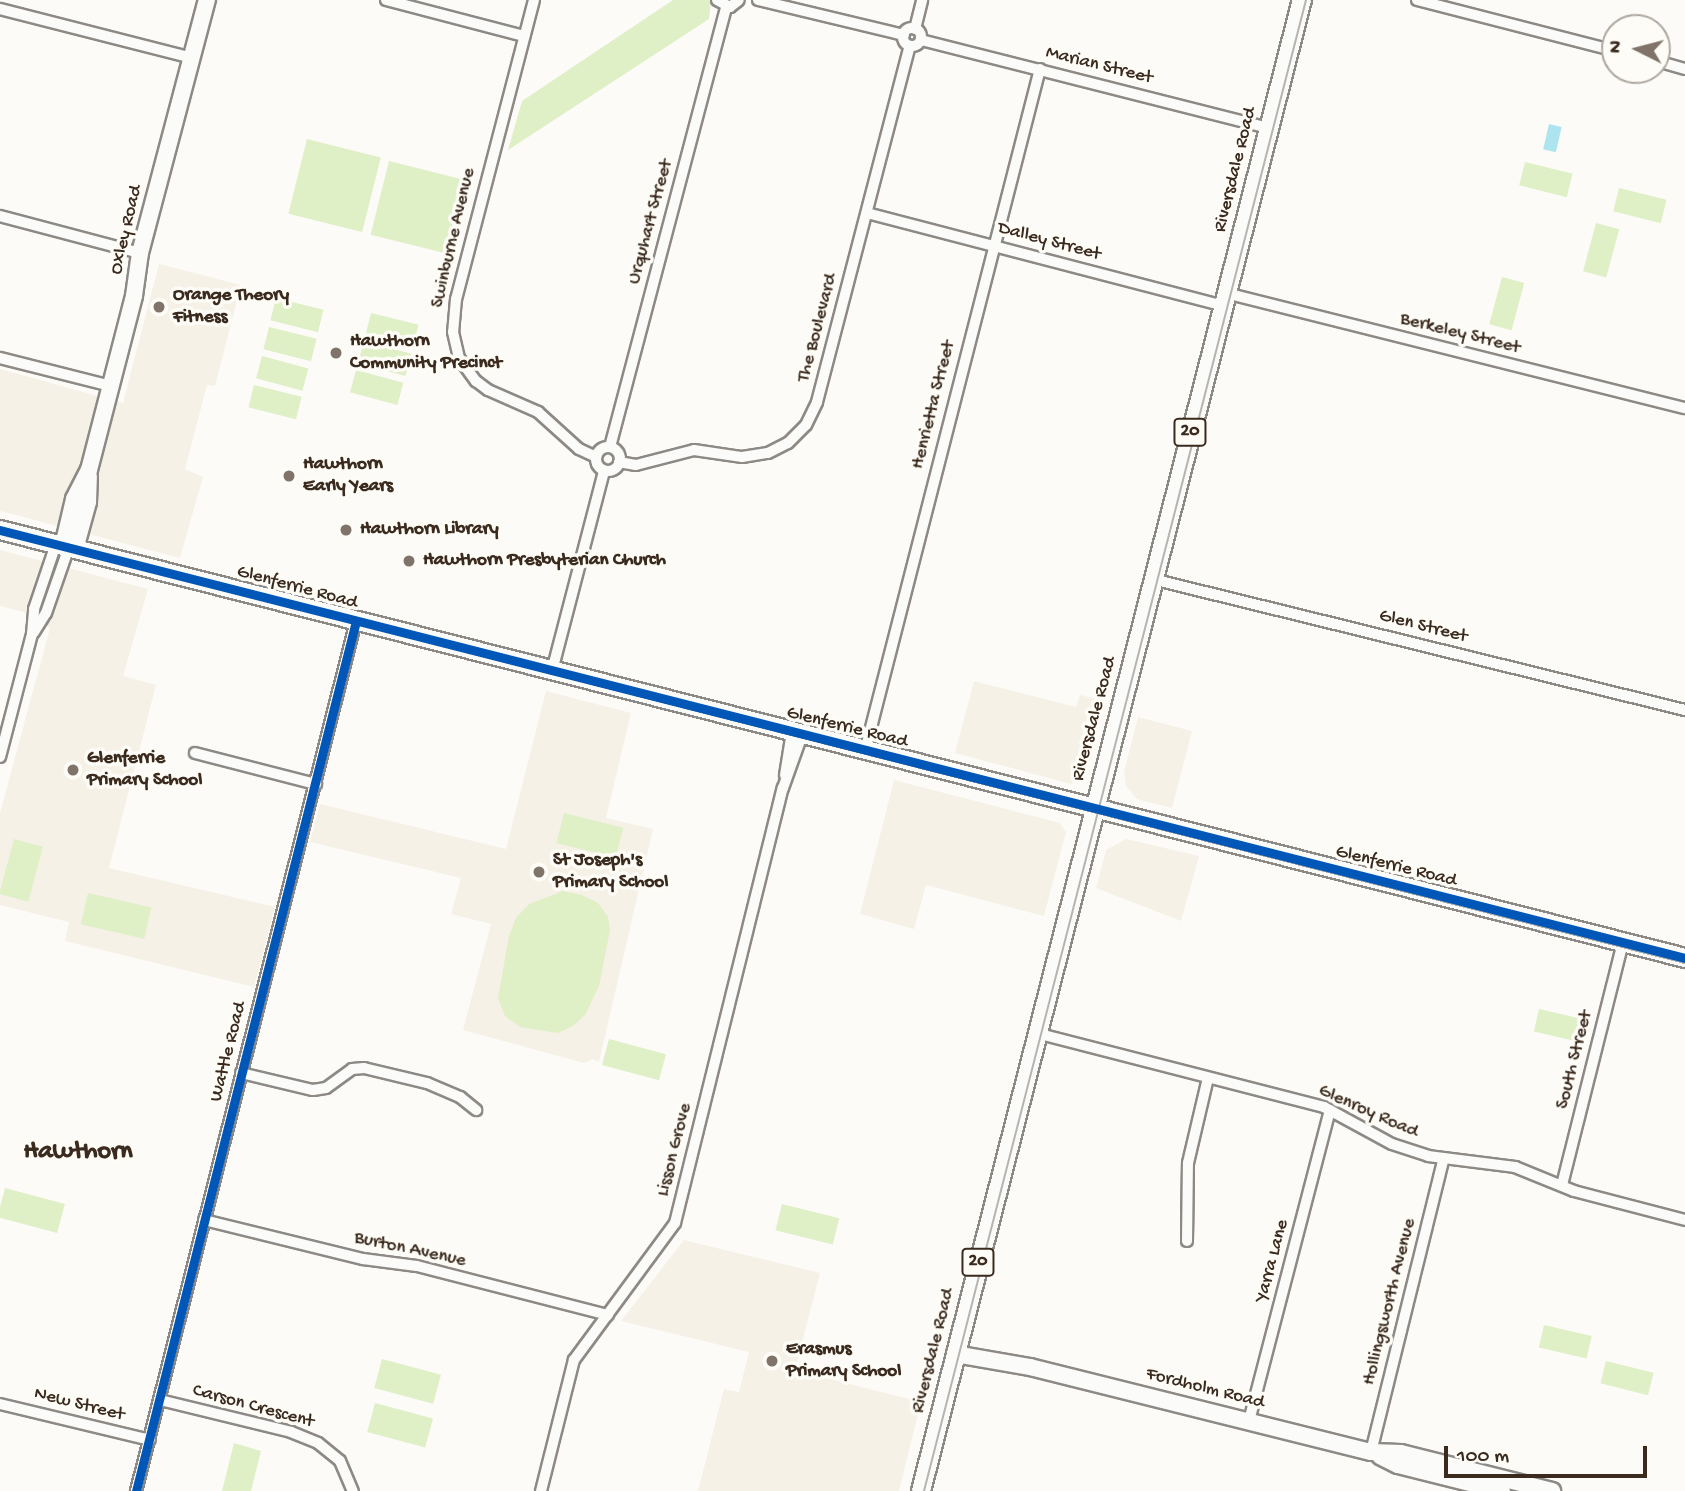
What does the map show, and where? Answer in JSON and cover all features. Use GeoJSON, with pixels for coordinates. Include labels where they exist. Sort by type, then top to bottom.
{"type":"FeatureCollection","features":[{"type":"Feature","properties":{"kind":"main road","name":"Riversdale Road"},"geometry":{"type":"LineString","coordinates":[[921,1491],[1093,809],[1302,0]]}},
{"type":"Feature","properties":{"kind":"main road","name":"Glenferrie Road"},"geometry":{"type":"LineString","coordinates":[[0,530],[1685,958]]}},
{"type":"Feature","properties":{"kind":"street","name":"Oxley Road"},"geometry":{"type":"LineString","coordinates":[[66,546],[74,499],[89,470],[134,296],[140,253],[207,0]]}},
{"type":"Feature","properties":{"kind":"street"},"geometry":{"type":"LineString","coordinates":[[386,0],[524,36]]}},
{"type":"Feature","properties":{"kind":"street","name":"Swinburne Avenue"},"geometry":{"type":"LineString","coordinates":[[534,0],[456,299],[453,317],[455,345],[467,371],[488,390],[538,412],[579,449],[596,457]]}},
{"type":"Feature","properties":{"kind":"street"},"geometry":{"type":"LineString","coordinates":[[721,3],[734,6],[739,0]]}},
{"type":"Feature","properties":{"kind":"street"},"geometry":{"type":"LineString","coordinates":[[758,0],[904,34]]}},
{"type":"Feature","properties":{"kind":"street"},"geometry":{"type":"LineString","coordinates":[[904,34],[905,43],[915,43],[915,29],[922,0]]}},
{"type":"Feature","properties":{"kind":"street"},"geometry":{"type":"LineString","coordinates":[[1417,0],[1601,47]]}},
{"type":"Feature","properties":{"kind":"street","name":"Urquhart Street"},"geometry":{"type":"LineString","coordinates":[[610,447],[721,3]]}},
{"type":"Feature","properties":{"kind":"street"},"geometry":{"type":"LineString","coordinates":[[0,9],[192,58]]}},
{"type":"Feature","properties":{"kind":"street"},"geometry":{"type":"LineString","coordinates":[[904,34],[907,30],[915,29]]}},
{"type":"Feature","properties":{"kind":"street","name":"Marian Street"},"geometry":{"type":"LineString","coordinates":[[915,43],[1040,69],[1268,128]]}},
{"type":"Feature","properties":{"kind":"street","name":"The Boulevard"},"geometry":{"type":"LineString","coordinates":[[619,462],[636,465],[694,450],[742,457],[768,453],[788,443],[806,425],[817,402],[915,43]]}},
{"type":"Feature","properties":{"kind":"street","name":"Henrietta Street"},"geometry":{"type":"LineString","coordinates":[[865,751],[1040,69]]}},
{"type":"Feature","properties":{"kind":"street","name":"Dalley Street"},"geometry":{"type":"LineString","coordinates":[[867,213],[993,246],[1224,300]]}},
{"type":"Feature","properties":{"kind":"street"},"geometry":{"type":"LineString","coordinates":[[0,216],[140,253]]}},
{"type":"Feature","properties":{"kind":"street","name":"Berkeley Street"},"geometry":{"type":"LineString","coordinates":[[1224,300],[1685,408]]}},
{"type":"Feature","properties":{"kind":"street"},"geometry":{"type":"LineString","coordinates":[[0,358],[111,386]]}},
{"type":"Feature","properties":{"kind":"street"},"geometry":{"type":"LineString","coordinates":[[610,447],[619,454],[619,462],[612,470],[604,471],[598,467],[596,457],[603,448],[610,447]]}},
{"type":"Feature","properties":{"kind":"street"},"geometry":{"type":"LineString","coordinates":[[552,671],[604,471]]}},
{"type":"Feature","properties":{"kind":"street"},"geometry":{"type":"LineString","coordinates":[[0,757],[32,634],[46,612],[66,546]]}},
{"type":"Feature","properties":{"kind":"street","name":"Glen Street"},"geometry":{"type":"LineString","coordinates":[[1152,579],[1685,710]]}},
{"type":"Feature","properties":{"kind":"street","name":"Wattle Road"},"geometry":{"type":"LineString","coordinates":[[136,1491],[356,621]]}},
{"type":"Feature","properties":{"kind":"street","name":"Lisson Grove"},"geometry":{"type":"LineString","coordinates":[[541,1491],[571,1367],[675,1223],[797,733]]}},
{"type":"Feature","properties":{"kind":"street"},"geometry":{"type":"LineString","coordinates":[[195,753],[316,784]]}},
{"type":"Feature","properties":{"kind":"street","name":"South Street"},"geometry":{"type":"LineString","coordinates":[[1562,1185],[1623,943]]}},
{"type":"Feature","properties":{"kind":"street","name":"Glenroy Road"},"geometry":{"type":"LineString","coordinates":[[1036,1033],[1330,1110],[1392,1144],[1443,1160],[1501,1164],[1562,1185],[1685,1220]]}},
{"type":"Feature","properties":{"kind":"street"},"geometry":{"type":"LineString","coordinates":[[241,1073],[313,1090],[326,1088],[352,1069],[364,1068],[427,1083],[460,1097],[476,1110]]}},
{"type":"Feature","properties":{"kind":"street"},"geometry":{"type":"LineString","coordinates":[[1187,1241],[1188,1163],[1208,1078]]}},
{"type":"Feature","properties":{"kind":"street","name":"Yarra Lane"},"geometry":{"type":"LineString","coordinates":[[1249,1422],[1330,1110]]}},
{"type":"Feature","properties":{"kind":"street","name":"Hollingsworth Avenue"},"geometry":{"type":"LineString","coordinates":[[1371,1452],[1443,1160]]}},
{"type":"Feature","properties":{"kind":"street","name":"Burton Avenue"},"geometry":{"type":"LineString","coordinates":[[204,1220],[363,1259],[417,1266],[607,1315]]}},
{"type":"Feature","properties":{"kind":"street","name":"Fordholm Road"},"geometry":{"type":"LineString","coordinates":[[957,1347],[1371,1452],[1401,1454],[1552,1491]]}},
{"type":"Feature","properties":{"kind":"street","name":"Carson Crescent"},"geometry":{"type":"LineString","coordinates":[[160,1400],[291,1432],[318,1443],[340,1461],[353,1491]]}},
{"type":"Feature","properties":{"kind":"street","name":"New Street"},"geometry":{"type":"LineString","coordinates":[[0,1404],[150,1440]]}},
{"type":"Feature","properties":{"kind":"street","name":"Fordholm Road"},"geometry":{"type":"LineString","coordinates":[[1371,1452],[1398,1465],[1502,1491]]}},
{"type":"Feature","properties":{"kind":"shaded area"},"geometry":{"type":"Polygon","coordinates":[[[159,264],[241,285],[215,386],[207,385],[185,469],[203,477],[180,558],[0,511],[0,369],[123,403],[159,264]]]}},
{"type":"Feature","properties":{"kind":"shaded area","name":"Glenferrie Primary School"},"geometry":{"type":"Polygon","coordinates":[[[0,550],[148,589],[123,676],[156,685],[109,868],[275,907],[254,987],[65,941],[69,922],[0,905],[0,813],[50,628],[27,613],[0,606],[0,550]]]}},
{"type":"Feature","properties":{"kind":"shaded area"},"geometry":{"type":"Polygon","coordinates":[[[974,681],[1076,707],[1080,695],[1101,700],[1081,778],[1071,784],[955,753],[974,681]]]}},
{"type":"Feature","properties":{"kind":"shaded area","name":"St Joseph's Primary School"},"geometry":{"type":"Polygon","coordinates":[[[546,691],[631,713],[606,818],[653,829],[599,1062],[593,1059],[584,1063],[463,1030],[491,924],[451,914],[461,878],[310,842],[320,804],[506,849],[546,691]]]}},
{"type":"Feature","properties":{"kind":"shaded area"},"geometry":{"type":"Polygon","coordinates":[[[1138,717],[1192,731],[1172,808],[1137,799],[1126,786],[1124,772],[1138,717]]]}},
{"type":"Feature","properties":{"kind":"shaded area"},"geometry":{"type":"Polygon","coordinates":[[[894,780],[1060,823],[1066,832],[1044,916],[926,885],[914,929],[860,914],[894,780]]]}},
{"type":"Feature","properties":{"kind":"shaded area"},"geometry":{"type":"Polygon","coordinates":[[[1126,839],[1199,856],[1181,921],[1096,888],[1106,850],[1126,839]]]}},
{"type":"Feature","properties":{"kind":"shaded area","name":"Erasmus Primary School"},"geometry":{"type":"Polygon","coordinates":[[[684,1240],[820,1273],[795,1370],[921,1402],[899,1491],[698,1491],[724,1389],[739,1392],[749,1352],[621,1321],[684,1240]]]}},
{"type":"Feature","properties":{"kind":"green space"},"geometry":{"type":"Polygon","coordinates":[[[673,0],[711,0],[709,19],[508,150],[522,101],[673,0]]]}},
{"type":"Feature","properties":{"kind":"green space"},"geometry":{"type":"Polygon","coordinates":[[[307,139],[381,157],[362,232],[288,214],[307,139]]]}},
{"type":"Feature","properties":{"kind":"green space"},"geometry":{"type":"Polygon","coordinates":[[[389,161],[464,180],[445,253],[371,235],[389,161]]]}},
{"type":"Feature","properties":{"kind":"green space"},"geometry":{"type":"Polygon","coordinates":[[[1525,162],[1573,174],[1567,197],[1519,185],[1525,162]]]}},
{"type":"Feature","properties":{"kind":"green space"},"geometry":{"type":"Polygon","coordinates":[[[1619,188],[1667,200],[1661,223],[1613,211],[1619,188]]]}},
{"type":"Feature","properties":{"kind":"green space"},"geometry":{"type":"Polygon","coordinates":[[[1596,223],[1619,229],[1606,278],[1583,271],[1596,223]]]}},
{"type":"Feature","properties":{"kind":"green space"},"geometry":{"type":"Polygon","coordinates":[[[1502,277],[1524,283],[1512,330],[1489,324],[1502,277]]]}},
{"type":"Feature","properties":{"kind":"green space"},"geometry":{"type":"Polygon","coordinates":[[[276,298],[324,310],[318,332],[270,320],[276,298]]]}},
{"type":"Feature","properties":{"kind":"green space"},"geometry":{"type":"Polygon","coordinates":[[[371,313],[419,325],[413,347],[365,335],[371,313]]]}},
{"type":"Feature","properties":{"kind":"green space"},"geometry":{"type":"Polygon","coordinates":[[[269,327],[317,339],[311,361],[263,349],[269,327]]]}},
{"type":"Feature","properties":{"kind":"green space"},"geometry":{"type":"Polygon","coordinates":[[[364,341],[411,354],[405,376],[358,363],[364,341]]]}},
{"type":"Feature","properties":{"kind":"green space"},"geometry":{"type":"Polygon","coordinates":[[[262,356],[308,368],[302,391],[256,378],[262,356]]]}},
{"type":"Feature","properties":{"kind":"green space"},"geometry":{"type":"Polygon","coordinates":[[[356,370],[403,383],[397,405],[350,392],[356,370]]]}},
{"type":"Feature","properties":{"kind":"green space"},"geometry":{"type":"Polygon","coordinates":[[[254,385],[302,397],[296,419],[248,407],[254,385]]]}},
{"type":"Feature","properties":{"kind":"green space"},"geometry":{"type":"Polygon","coordinates":[[[564,813],[623,828],[616,858],[557,843],[564,813]]]}},
{"type":"Feature","properties":{"kind":"green space"},"geometry":{"type":"Polygon","coordinates":[[[14,839],[43,847],[28,902],[0,894],[14,839]]]}},
{"type":"Feature","properties":{"kind":"green space"},"geometry":{"type":"Polygon","coordinates":[[[563,891],[582,895],[598,903],[608,917],[610,930],[599,986],[585,1015],[573,1026],[558,1033],[520,1027],[505,1016],[498,998],[509,936],[516,918],[529,904],[563,891]]]}},
{"type":"Feature","properties":{"kind":"green space"},"geometry":{"type":"Polygon","coordinates":[[[88,893],[151,908],[144,939],[81,924],[88,893]]]}},
{"type":"Feature","properties":{"kind":"green space"},"geometry":{"type":"Polygon","coordinates":[[[1539,1009],[1586,1020],[1581,1042],[1534,1031],[1539,1009]]]}},
{"type":"Feature","properties":{"kind":"green space"},"geometry":{"type":"Polygon","coordinates":[[[609,1039],[666,1054],[659,1080],[602,1065],[609,1039]]]}},
{"type":"Feature","properties":{"kind":"green space"},"geometry":{"type":"Polygon","coordinates":[[[5,1188],[65,1204],[57,1233],[0,1218],[5,1188]]]}},
{"type":"Feature","properties":{"kind":"green space"},"geometry":{"type":"Polygon","coordinates":[[[782,1204],[839,1218],[833,1244],[775,1230],[782,1204]]]}},
{"type":"Feature","properties":{"kind":"green space"},"geometry":{"type":"Polygon","coordinates":[[[1544,1325],[1592,1336],[1587,1358],[1539,1347],[1544,1325]]]}},
{"type":"Feature","properties":{"kind":"green space"},"geometry":{"type":"Polygon","coordinates":[[[382,1359],[441,1375],[433,1404],[374,1388],[382,1359]]]}},
{"type":"Feature","properties":{"kind":"green space"},"geometry":{"type":"Polygon","coordinates":[[[1606,1361],[1654,1373],[1648,1395],[1600,1383],[1606,1361]]]}},
{"type":"Feature","properties":{"kind":"green space"},"geometry":{"type":"Polygon","coordinates":[[[375,1403],[433,1419],[425,1448],[367,1432],[375,1403]]]}},
{"type":"Feature","properties":{"kind":"green space"},"geometry":{"type":"Polygon","coordinates":[[[234,1443],[261,1451],[251,1491],[222,1491],[234,1443]]]}},
{"type":"Feature","properties":{"kind":"water"},"geometry":{"type":"Polygon","coordinates":[[[1549,124],[1562,127],[1556,152],[1543,149],[1549,124]]]}},
{"type":"Feature","properties":{"kind":"tram line"},"geometry":{"type":"LineString","coordinates":[[924,1491],[1306,0]]}},
{"type":"Feature","properties":{"kind":"tram line"},"geometry":{"type":"LineString","coordinates":[[0,533],[1685,963]]}},
{"type":"Feature","properties":{"kind":"cycle path"},"geometry":{"type":"LineString","coordinates":[[0,530],[1685,958]]}},
{"type":"Feature","properties":{"kind":"cycle path"},"geometry":{"type":"LineString","coordinates":[[136,1491],[356,621]]}},
{"type":"Feature","properties":{"kind":"place","name":"Orange Theory Fitness"},"geometry":{"type":"Point","coordinates":[159,307]}},
{"type":"Feature","properties":{"kind":"place","name":"Hawthorn Community Precinct"},"geometry":{"type":"Point","coordinates":[336,353]}},
{"type":"Feature","properties":{"kind":"place","name":"Hawthorn Early Years"},"geometry":{"type":"Point","coordinates":[289,476]}},
{"type":"Feature","properties":{"kind":"place","name":"Hawthorn Library"},"geometry":{"type":"Point","coordinates":[346,530]}},
{"type":"Feature","properties":{"kind":"place","name":"Hawthorn Presbyterian Church"},"geometry":{"type":"Point","coordinates":[409,561]}},
{"type":"Feature","properties":{"kind":"place","name":"Glenferrie Primary School"},"geometry":{"type":"Point","coordinates":[73,770]}},
{"type":"Feature","properties":{"kind":"place","name":"St Joseph's Primary School"},"geometry":{"type":"Point","coordinates":[539,872]}},
{"type":"Feature","properties":{"kind":"place","name":"Erasmus Primary School"},"geometry":{"type":"Point","coordinates":[772,1361]}},
{"type":"Feature","properties":{"kind":"district","name":"Hawthorn"},"geometry":{"type":"Point","coordinates":[78,1153]}}]}
